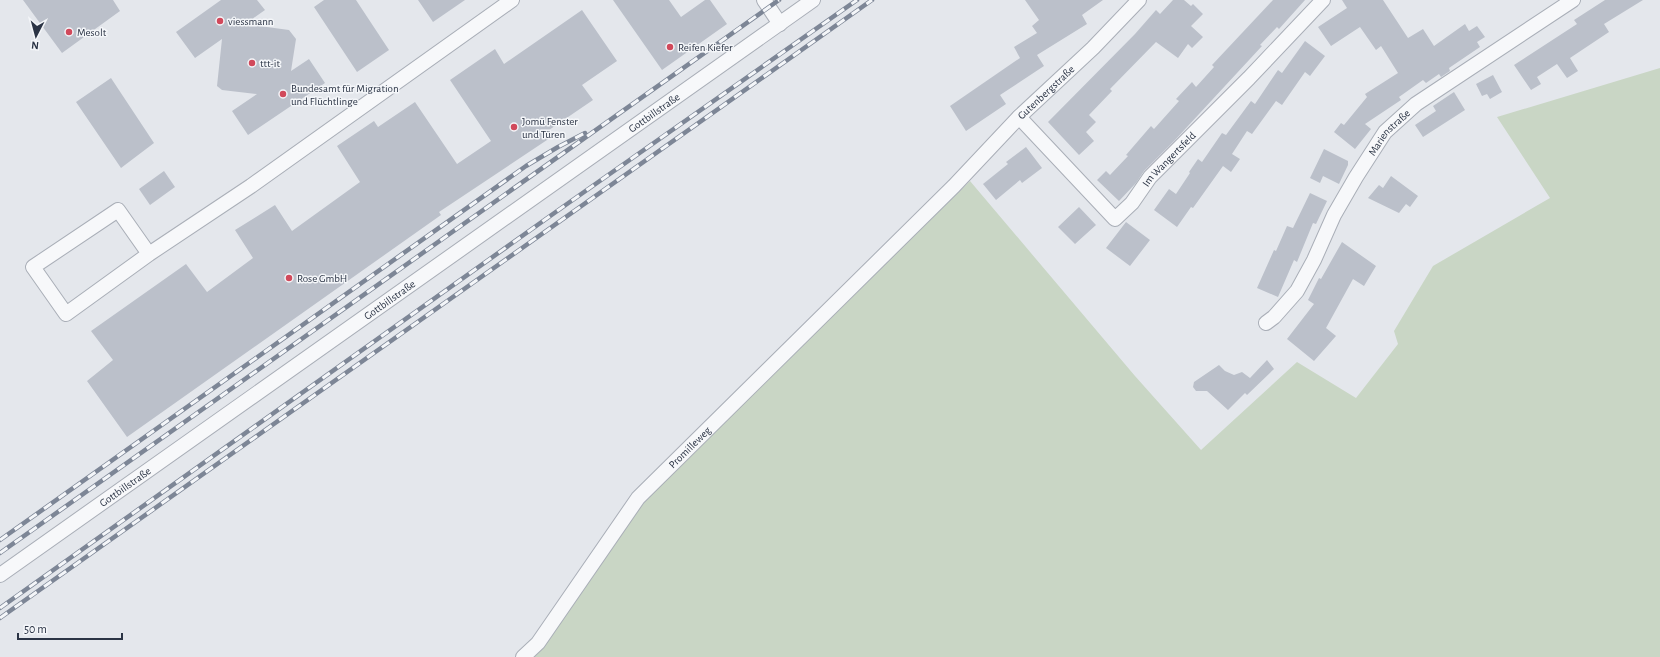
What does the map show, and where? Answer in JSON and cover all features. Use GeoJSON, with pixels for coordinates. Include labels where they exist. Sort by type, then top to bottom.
{"type":"FeatureCollection","features":[{"type":"Feature","properties":{"kind":"street"},"geometry":{"type":"LineString","coordinates":[[149,254],[118,210],[33,267],[66,314],[149,254],[251,186],[512,0]]}},
{"type":"Feature","properties":{"kind":"street"},"geometry":{"type":"LineString","coordinates":[[764,0],[780,24]]}},
{"type":"Feature","properties":{"kind":"street","name":"Gottbillstraße"},"geometry":{"type":"LineString","coordinates":[[0,575],[813,0]]}},
{"type":"Feature","properties":{"kind":"street","name":"Gutenbergstraße"},"geometry":{"type":"LineString","coordinates":[[881,258],[954,186],[1019,117],[1094,48],[1139,0]]}},
{"type":"Feature","properties":{"kind":"street","name":"Im Wangertsfeld"},"geometry":{"type":"LineString","coordinates":[[1019,117],[1116,219],[1132,203],[1150,177],[1249,78],[1323,0]]}},
{"type":"Feature","properties":{"kind":"street","name":"Marienstraße"},"geometry":{"type":"LineString","coordinates":[[1266,322],[1274,317],[1297,292],[1314,260],[1334,215],[1385,132],[1416,104],[1573,0]]}},
{"type":"Feature","properties":{"kind":"street","name":"Promilleweg"},"geometry":{"type":"LineString","coordinates":[[523,657],[538,643],[638,498],[881,258]]}},
{"type":"Feature","properties":{"kind":"green space"},"geometry":{"type":"Polygon","coordinates":[[[1660,68],[1660,657],[531,657],[645,495],[970,181],[1135,376],[1201,450],[1297,362],[1356,398],[1398,344],[1394,331],[1433,266],[1550,198],[1497,117],[1660,68]]]}},
{"type":"Feature","properties":{"kind":"building","name":"Mesolt"},"geometry":{"type":"Polygon","coordinates":[[[23,0],[113,0],[120,11],[62,53],[23,0]]]}},
{"type":"Feature","properties":{"kind":"building"},"geometry":{"type":"Polygon","coordinates":[[[221,0],[257,0],[265,10],[245,24],[289,30],[296,39],[291,71],[309,59],[325,83],[248,135],[232,111],[257,94],[222,90],[217,86],[222,39],[195,58],[176,32],[221,0]]]}},
{"type":"Feature","properties":{"kind":"building"},"geometry":{"type":"Polygon","coordinates":[[[324,0],[356,0],[389,50],[357,72],[314,7],[324,0]]]}},
{"type":"Feature","properties":{"kind":"building"},"geometry":{"type":"Polygon","coordinates":[[[418,0],[465,0],[433,22],[418,0]]]}},
{"type":"Feature","properties":{"kind":"building","name":"Reifen Kiefer"},"geometry":{"type":"Polygon","coordinates":[[[613,0],[669,0],[681,17],[705,0],[710,0],[727,24],[662,70],[613,0]]]}},
{"type":"Feature","properties":{"kind":"building"},"geometry":{"type":"Polygon","coordinates":[[[1025,0],[1103,0],[1082,15],[1087,24],[1037,55],[1044,66],[1000,95],[1006,104],[966,131],[950,106],[1020,58],[1014,47],[1037,33],[1032,26],[1039,20],[1025,0]]]}},
{"type":"Feature","properties":{"kind":"building"},"geometry":{"type":"Polygon","coordinates":[[[1173,0],[1184,0],[1191,6],[1193,4],[1203,14],[1191,26],[1203,37],[1192,48],[1188,44],[1178,58],[1156,42],[1110,89],[1112,91],[1089,115],[1096,122],[1086,132],[1094,141],[1079,155],[1048,122],[1135,34],[1156,10],[1160,14],[1173,0]]]}},
{"type":"Feature","properties":{"kind":"building"},"geometry":{"type":"Polygon","coordinates":[[[1273,0],[1305,0],[1279,29],[1277,27],[1260,45],[1262,46],[1175,140],[1144,171],[1136,183],[1119,201],[1097,180],[1106,171],[1110,175],[1128,156],[1126,155],[1151,126],[1154,129],[1179,101],[1176,99],[1192,82],[1196,87],[1214,67],[1212,65],[1273,0]]]}},
{"type":"Feature","properties":{"kind":"building"},"geometry":{"type":"Polygon","coordinates":[[[1342,0],[1383,0],[1408,38],[1423,29],[1434,46],[1465,24],[1469,31],[1477,26],[1485,37],[1477,42],[1480,47],[1449,68],[1450,71],[1441,77],[1439,74],[1426,83],[1423,80],[1399,97],[1401,100],[1365,124],[1371,129],[1355,149],[1334,132],[1341,123],[1344,125],[1367,97],[1365,94],[1398,73],[1381,46],[1376,50],[1360,27],[1331,46],[1318,27],[1347,8],[1342,0]]]}},
{"type":"Feature","properties":{"kind":"building"},"geometry":{"type":"Polygon","coordinates":[[[1605,0],[1643,0],[1604,24],[1609,32],[1570,58],[1578,71],[1567,78],[1557,64],[1537,77],[1541,84],[1531,90],[1514,65],[1577,24],[1574,20],[1605,0]]]}},
{"type":"Feature","properties":{"kind":"building","name":"Rose GmbH"},"geometry":{"type":"Polygon","coordinates":[[[582,10],[617,61],[582,85],[593,100],[549,130],[553,136],[439,212],[441,215],[127,437],[87,381],[113,360],[91,331],[186,264],[207,292],[253,258],[235,230],[275,205],[292,231],[360,182],[337,146],[374,121],[378,127],[415,102],[457,164],[491,141],[450,80],[495,49],[504,64],[582,10]]]}},
{"type":"Feature","properties":{"kind":"building"},"geometry":{"type":"Polygon","coordinates":[[[1305,41],[1325,56],[1310,76],[1305,72],[1282,105],[1276,101],[1252,134],[1247,131],[1232,154],[1240,159],[1231,172],[1223,166],[1193,208],[1191,207],[1177,227],[1154,210],[1169,189],[1176,194],[1198,159],[1202,162],[1222,133],[1226,135],[1251,101],[1255,104],[1278,70],[1282,73],[1305,41]]]}},
{"type":"Feature","properties":{"kind":"building"},"geometry":{"type":"Polygon","coordinates":[[[1493,75],[1502,92],[1490,99],[1487,94],[1482,96],[1476,84],[1493,75]]]}},
{"type":"Feature","properties":{"kind":"building"},"geometry":{"type":"Polygon","coordinates":[[[111,78],[154,143],[121,168],[76,102],[111,78]]]}},
{"type":"Feature","properties":{"kind":"building"},"geometry":{"type":"Polygon","coordinates":[[[1454,92],[1465,110],[1423,137],[1415,125],[1436,111],[1433,106],[1454,92]]]}},
{"type":"Feature","properties":{"kind":"building"},"geometry":{"type":"Polygon","coordinates":[[[1026,147],[1042,168],[1022,183],[1020,180],[996,200],[983,184],[1008,164],[1006,162],[1026,147]]]}},
{"type":"Feature","properties":{"kind":"building"},"geometry":{"type":"Polygon","coordinates":[[[1324,149],[1348,161],[1348,165],[1339,184],[1323,176],[1320,183],[1310,178],[1324,149]]]}},
{"type":"Feature","properties":{"kind":"building"},"geometry":{"type":"Polygon","coordinates":[[[164,171],[175,187],[150,205],[139,189],[164,171]]]}},
{"type":"Feature","properties":{"kind":"building"},"geometry":{"type":"Polygon","coordinates":[[[1391,176],[1418,196],[1410,207],[1406,204],[1399,213],[1368,198],[1379,185],[1383,188],[1391,176]]]}},
{"type":"Feature","properties":{"kind":"building"},"geometry":{"type":"Polygon","coordinates":[[[1310,193],[1327,201],[1316,224],[1313,223],[1297,262],[1294,260],[1278,297],[1257,288],[1274,250],[1276,251],[1287,226],[1293,228],[1310,193]]]}},
{"type":"Feature","properties":{"kind":"building"},"geometry":{"type":"Polygon","coordinates":[[[1079,207],[1096,225],[1075,244],[1058,227],[1079,207]]]}},
{"type":"Feature","properties":{"kind":"building"},"geometry":{"type":"Polygon","coordinates":[[[1126,222],[1150,240],[1130,266],[1106,248],[1126,222]]]}},
{"type":"Feature","properties":{"kind":"building"},"geometry":{"type":"Polygon","coordinates":[[[1342,242],[1376,266],[1364,286],[1353,279],[1326,328],[1336,336],[1314,361],[1287,339],[1314,304],[1308,300],[1319,278],[1321,279],[1342,242]]]}},
{"type":"Feature","properties":{"kind":"building"},"geometry":{"type":"Polygon","coordinates":[[[1267,360],[1274,369],[1247,395],[1245,393],[1228,410],[1207,391],[1196,391],[1193,387],[1194,382],[1219,365],[1225,371],[1234,375],[1242,372],[1250,378],[1267,360]]]}},
{"type":"Feature","properties":{"kind":"railway"},"geometry":{"type":"LineString","coordinates":[[0,553],[779,0]]}},
{"type":"Feature","properties":{"kind":"railway"},"geometry":{"type":"LineString","coordinates":[[0,608],[567,204],[857,0]]}},
{"type":"Feature","properties":{"kind":"railway"},"geometry":{"type":"LineString","coordinates":[[0,618],[872,0]]}},
{"type":"Feature","properties":{"kind":"railway"},"geometry":{"type":"LineString","coordinates":[[0,540],[526,166],[585,133]]}},
{"type":"Feature","properties":{"kind":"place","name":"viessmann"},"geometry":{"type":"Point","coordinates":[220,21]}},
{"type":"Feature","properties":{"kind":"place","name":"Mesolt"},"geometry":{"type":"Point","coordinates":[69,32]}},
{"type":"Feature","properties":{"kind":"place","name":"Reifen Kiefer"},"geometry":{"type":"Point","coordinates":[670,47]}},
{"type":"Feature","properties":{"kind":"place","name":"ttt-it"},"geometry":{"type":"Point","coordinates":[252,63]}},
{"type":"Feature","properties":{"kind":"place","name":"Bundesamt für Migration und Flüchtlinge"},"geometry":{"type":"Point","coordinates":[283,94]}},
{"type":"Feature","properties":{"kind":"place","name":"Jomü Fenster und Türen"},"geometry":{"type":"Point","coordinates":[514,127]}},
{"type":"Feature","properties":{"kind":"place","name":"Rose GmbH"},"geometry":{"type":"Point","coordinates":[289,278]}}]}
